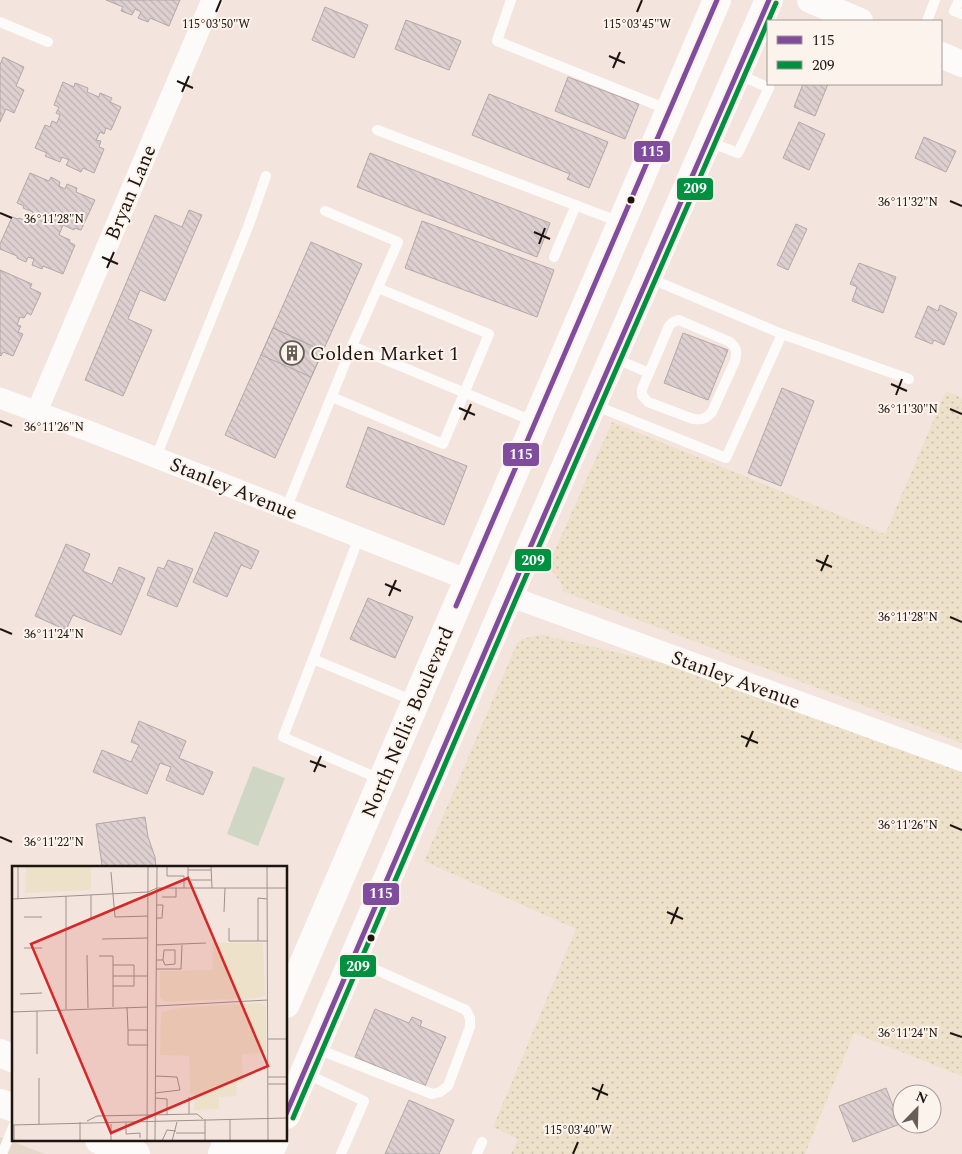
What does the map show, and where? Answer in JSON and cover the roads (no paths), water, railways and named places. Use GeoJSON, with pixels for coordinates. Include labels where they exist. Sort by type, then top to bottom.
{"type":"FeatureCollection","features":[{"type":"Feature","properties":{"kind":"main road","name":"North Nellis Boulevard"},"geometry":{"type":"LineString","coordinates":[[288,999],[717,0]]}},
{"type":"Feature","properties":{"kind":"main road"},"geometry":{"type":"LineString","coordinates":[[288,1110],[509,596],[769,0]]}},
{"type":"Feature","properties":{"kind":"main road"},"geometry":{"type":"LineString","coordinates":[[0,1053],[12,1058]]}},
{"type":"Feature","properties":{"kind":"main road"},"geometry":{"type":"LineString","coordinates":[[0,1103],[12,1107]]}},
{"type":"Feature","properties":{"kind":"main road"},"geometry":{"type":"LineString","coordinates":[[269,1154],[274,1142]]}},
{"type":"Feature","properties":{"kind":"main road"},"geometry":{"type":"LineString","coordinates":[[95,1143],[136,1154]]}},
{"type":"Feature","properties":{"kind":"main road"},"geometry":{"type":"LineString","coordinates":[[226,1144],[259,1154]]}},
{"type":"Feature","properties":{"kind":"street","name":"Bryan Lane"},"geometry":{"type":"LineString","coordinates":[[37,411],[212,0]]}},
{"type":"Feature","properties":{"kind":"street"},"geometry":{"type":"LineString","coordinates":[[810,0],[858,20]]}},
{"type":"Feature","properties":{"kind":"street"},"geometry":{"type":"LineString","coordinates":[[942,55],[962,64]]}},
{"type":"Feature","properties":{"kind":"street","name":"Stanley Avenue"},"geometry":{"type":"LineString","coordinates":[[0,398],[468,580]]}},
{"type":"Feature","properties":{"kind":"street","name":"Stanley Avenue"},"geometry":{"type":"LineString","coordinates":[[509,596],[962,761]]}},
{"type":"Feature","properties":{"kind":"lane"},"geometry":{"type":"LineString","coordinates":[[511,0],[497,41],[670,110]]}},
{"type":"Feature","properties":{"kind":"lane"},"geometry":{"type":"LineString","coordinates":[[927,20],[935,0]]}},
{"type":"Feature","properties":{"kind":"lane"},"geometry":{"type":"LineString","coordinates":[[959,0],[954,11],[962,14]]}},
{"type":"Feature","properties":{"kind":"lane"},"geometry":{"type":"LineString","coordinates":[[0,22],[48,42]]}},
{"type":"Feature","properties":{"kind":"lane"},"geometry":{"type":"LineString","coordinates":[[377,130],[621,223]]}},
{"type":"Feature","properties":{"kind":"lane"},"geometry":{"type":"LineString","coordinates":[[156,458],[266,176]]}},
{"type":"Feature","properties":{"kind":"lane"},"geometry":{"type":"LineString","coordinates":[[554,258],[576,206]]}},
{"type":"Feature","properties":{"kind":"lane"},"geometry":{"type":"LineString","coordinates":[[286,509],[352,346],[398,242],[325,211]]}},
{"type":"Feature","properties":{"kind":"lane"},"geometry":{"type":"LineString","coordinates":[[648,277],[782,334],[909,379]]}},
{"type":"Feature","properties":{"kind":"lane"},"geometry":{"type":"LineString","coordinates":[[332,397],[443,444],[465,392],[489,334],[378,288]]}},
{"type":"Feature","properties":{"kind":"lane"},"geometry":{"type":"LineString","coordinates":[[678,320],[730,342],[735,346],[737,353],[712,412],[706,418],[699,420],[648,402],[642,395],[642,388],[648,373],[669,326],[672,322],[678,320]]}},
{"type":"Feature","properties":{"kind":"lane"},"geometry":{"type":"LineString","coordinates":[[593,404],[726,458],[782,334]]}},
{"type":"Feature","properties":{"kind":"lane"},"geometry":{"type":"LineString","coordinates":[[352,346],[536,422]]}},
{"type":"Feature","properties":{"kind":"lane"},"geometry":{"type":"LineString","coordinates":[[613,358],[648,373]]}},
{"type":"Feature","properties":{"kind":"lane"},"geometry":{"type":"LineString","coordinates":[[359,538],[283,737],[382,780]]}},
{"type":"Feature","properties":{"kind":"lane"},"geometry":{"type":"LineString","coordinates":[[313,659],[415,701]]}},
{"type":"Feature","properties":{"kind":"lane"},"geometry":{"type":"LineString","coordinates":[[315,1048],[432,1094],[440,1092],[448,1086],[470,1027],[470,1018],[466,1010],[353,960]]}},
{"type":"Feature","properties":{"kind":"lane"},"geometry":{"type":"LineString","coordinates":[[304,1073],[364,1101],[341,1154]]}},
{"type":"Feature","properties":{"kind":"lane"},"geometry":{"type":"LineString","coordinates":[[2,1154],[12,1130]]}},
{"type":"Feature","properties":{"kind":"lane"},"geometry":{"type":"LineString","coordinates":[[477,1154],[482,1142]]}},
{"type":"Feature","properties":{"kind":"place","name":"Golden Market 1"},"geometry":{"type":"Point","coordinates":[292,353]}}]}
